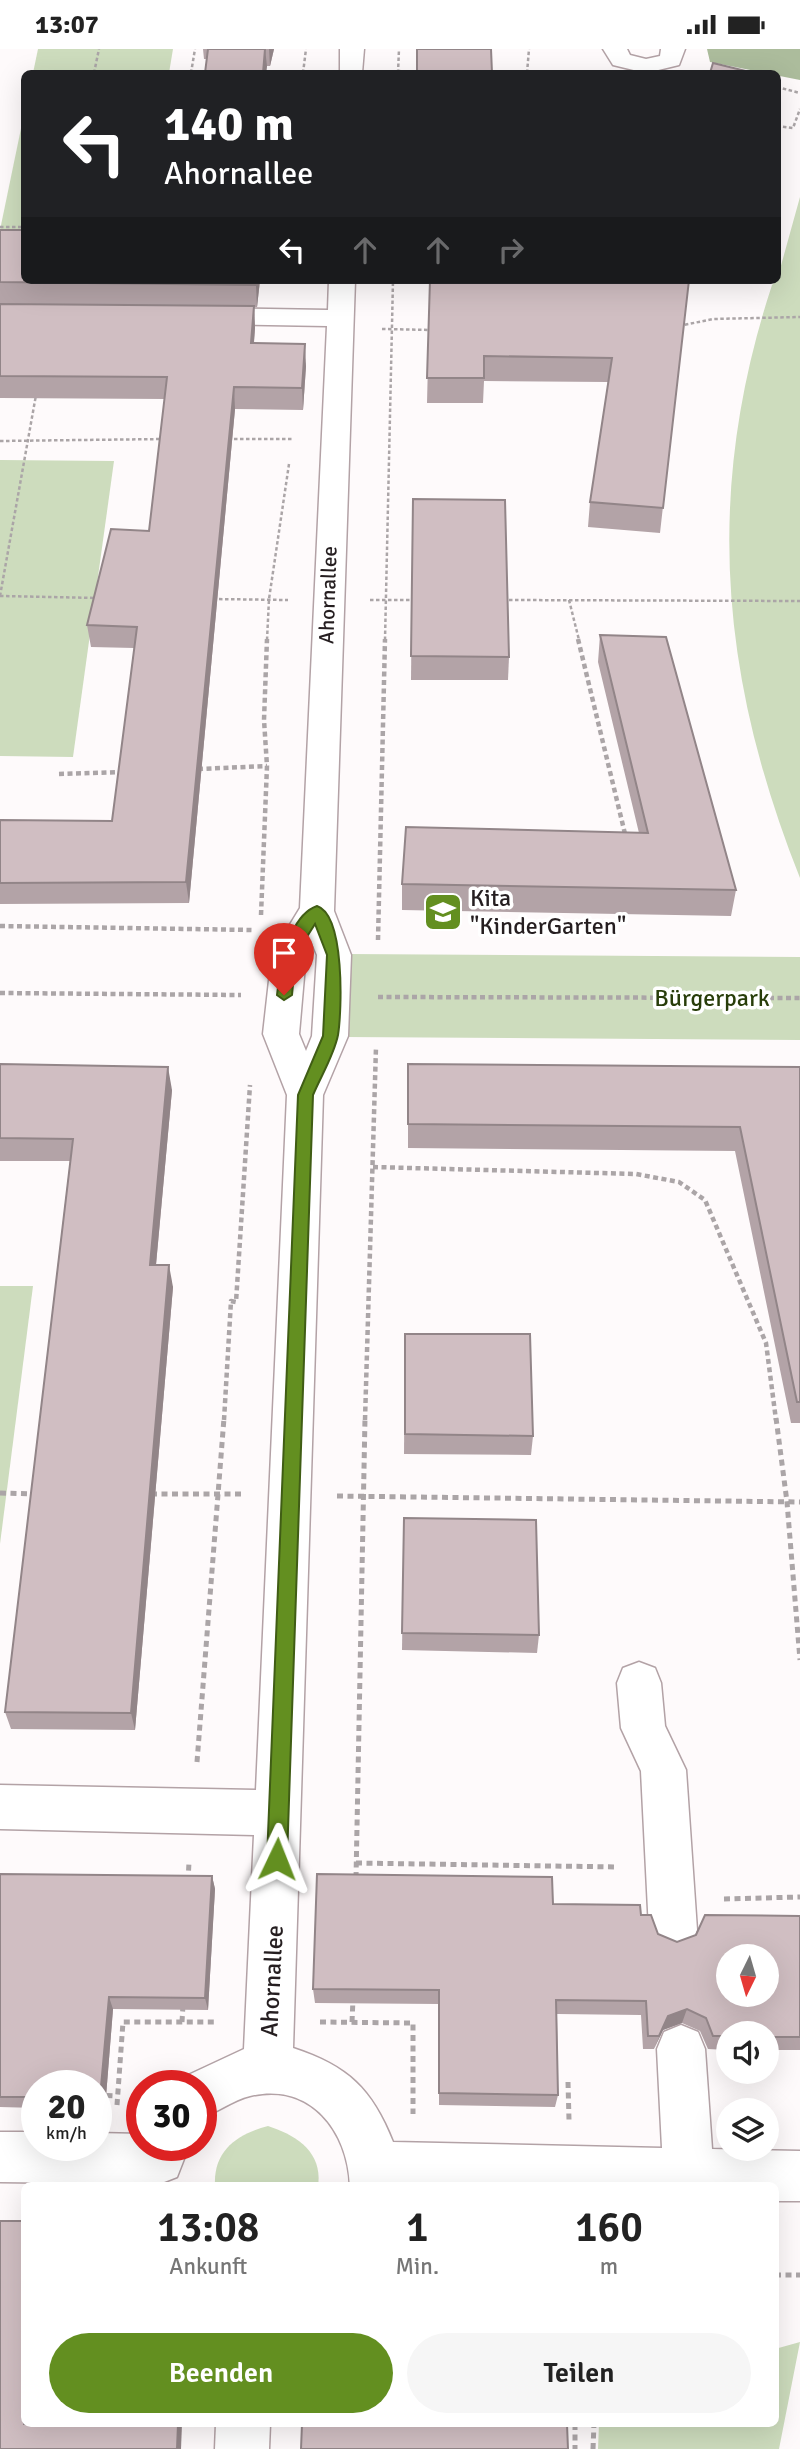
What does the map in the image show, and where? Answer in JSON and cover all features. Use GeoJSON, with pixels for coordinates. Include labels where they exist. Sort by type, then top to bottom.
{"type":"FeatureCollection","features":[{"type":"Feature","properties":{"kind":"street"},"geometry":{"type":"LineString","coordinates":[[351,70],[352,49]]}},
{"type":"Feature","properties":{"kind":"street"},"geometry":{"type":"LineString","coordinates":[[615,49],[621,60],[642,67],[664,64],[671,60],[673,49]]}},
{"type":"Feature","properties":{"kind":"street","name":"Ahornallee"},"geometry":{"type":"LineString","coordinates":[[268,2069],[305,1095],[330,1036],[334,955],[317,911],[342,284]]}},
{"type":"Feature","properties":{"kind":"street"},"geometry":{"type":"LineString","coordinates":[[174,316],[340,323]]}},
{"type":"Feature","properties":{"kind":"street","name":"Ahornallee"},"geometry":{"type":"LineString","coordinates":[[305,1095],[281,1034],[289,954],[299,934],[317,911]]}},
{"type":"Feature","properties":{"kind":"street"},"geometry":{"type":"LineString","coordinates":[[639,1683],[643,1728],[663,1770],[671,1900]]}},
{"type":"Feature","properties":{"kind":"street"},"geometry":{"type":"LineString","coordinates":[[0,1807],[279,1813]]}},
{"type":"Feature","properties":{"kind":"street"},"geometry":{"type":"LineString","coordinates":[[681,2049],[688,2175]]}},
{"type":"Feature","properties":{"kind":"street","name":"Ahornallee"},"geometry":{"type":"LineString","coordinates":[[217,2084],[233,2075],[268,2069],[306,2075],[339,2096],[364,2128],[376,2176]]}},
{"type":"Feature","properties":{"kind":"street"},"geometry":{"type":"LineString","coordinates":[[0,2157],[160,2163]]}},
{"type":"Feature","properties":{"kind":"street"},"geometry":{"type":"LineString","coordinates":[[376,2176],[800,2176]]}},
{"type":"Feature","properties":{"kind":"street"},"geometry":{"type":"LineString","coordinates":[[242,2449],[243,2427]]}},
{"type":"Feature","properties":{"kind":"path"},"geometry":{"type":"LineString","coordinates":[[95,70],[99,49]]}},
{"type":"Feature","properties":{"kind":"path"},"geometry":{"type":"LineString","coordinates":[[192,70],[195,49]]}},
{"type":"Feature","properties":{"kind":"path"},"geometry":{"type":"LineString","coordinates":[[303,70],[306,49]]}},
{"type":"Feature","properties":{"kind":"path"},"geometry":{"type":"LineString","coordinates":[[398,70],[399,49]]}},
{"type":"Feature","properties":{"kind":"path"},"geometry":{"type":"LineString","coordinates":[[527,70],[529,49]]}},
{"type":"Feature","properties":{"kind":"path"},"geometry":{"type":"LineString","coordinates":[[781,88],[800,93]]}},
{"type":"Feature","properties":{"kind":"path"},"geometry":{"type":"LineString","coordinates":[[781,126],[793,128],[800,109]]}},
{"type":"Feature","properties":{"kind":"path"},"geometry":{"type":"LineString","coordinates":[[0,227],[21,227]]}},
{"type":"Feature","properties":{"kind":"path"},"geometry":{"type":"LineString","coordinates":[[378,942],[393,284]]}},
{"type":"Feature","properties":{"kind":"path"},"geometry":{"type":"LineString","coordinates":[[674,327],[713,319],[800,317]]}},
{"type":"Feature","properties":{"kind":"path"},"geometry":{"type":"LineString","coordinates":[[340,323],[392,330],[434,330]]}},
{"type":"Feature","properties":{"kind":"path"},"geometry":{"type":"LineString","coordinates":[[0,597],[36,390]]}},
{"type":"Feature","properties":{"kind":"path"},"geometry":{"type":"LineString","coordinates":[[261,916],[267,766],[264,720],[269,599],[294,418],[337,419]]}},
{"type":"Feature","properties":{"kind":"path"},"geometry":{"type":"LineString","coordinates":[[0,441],[167,439]]}},
{"type":"Feature","properties":{"kind":"path"},"geometry":{"type":"LineString","coordinates":[[223,439],[293,439]]}},
{"type":"Feature","properties":{"kind":"path"},"geometry":{"type":"LineString","coordinates":[[569,600],[626,840]]}},
{"type":"Feature","properties":{"kind":"path"},"geometry":{"type":"LineString","coordinates":[[640,600],[800,601]]}},
{"type":"Feature","properties":{"kind":"path"},"geometry":{"type":"LineString","coordinates":[[184,769],[267,766]]}},
{"type":"Feature","properties":{"kind":"path"},"geometry":{"type":"LineString","coordinates":[[59,774],[129,771]]}},
{"type":"Feature","properties":{"kind":"path"},"geometry":{"type":"LineString","coordinates":[[0,926],[260,930]]}},
{"type":"Feature","properties":{"kind":"path"},"geometry":{"type":"LineString","coordinates":[[376,1010],[377,983]]}},
{"type":"Feature","properties":{"kind":"path"},"geometry":{"type":"LineString","coordinates":[[0,993],[243,995]]}},
{"type":"Feature","properties":{"kind":"path"},"geometry":{"type":"LineString","coordinates":[[377,996],[800,999]]}},
{"type":"Feature","properties":{"kind":"path"},"geometry":{"type":"LineString","coordinates":[[344,1882],[356,1882],[376,1036]]}},
{"type":"Feature","properties":{"kind":"path"},"geometry":{"type":"LineString","coordinates":[[188,1893],[220,1494],[231,1301],[236,1302],[251,1077]]}},
{"type":"Feature","properties":{"kind":"path"},"geometry":{"type":"LineString","coordinates":[[373,1167],[636,1174],[679,1182],[705,1200],[766,1343],[787,1502],[800,1660]]}},
{"type":"Feature","properties":{"kind":"path"},"geometry":{"type":"LineString","coordinates":[[0,1493],[47,1494]]}},
{"type":"Feature","properties":{"kind":"path"},"geometry":{"type":"LineString","coordinates":[[140,1494],[800,1502]]}},
{"type":"Feature","properties":{"kind":"path"},"geometry":{"type":"LineString","coordinates":[[356,1863],[671,1900],[800,1897]]}},
{"type":"Feature","properties":{"kind":"path"},"geometry":{"type":"LineString","coordinates":[[188,1881],[199,1881]]}},
{"type":"Feature","properties":{"kind":"path"},"geometry":{"type":"LineString","coordinates":[[353,1994],[352,2022],[413,2023],[413,2080]]}},
{"type":"Feature","properties":{"kind":"path"},"geometry":{"type":"LineString","coordinates":[[112,2096],[117,2096],[123,2022],[182,2022],[183,1996]]}},
{"type":"Feature","properties":{"kind":"path"},"geometry":{"type":"LineString","coordinates":[[779,2275],[800,2275]]}},
{"type":"Feature","properties":{"kind":"path"},"geometry":{"type":"LineString","coordinates":[[575,2427],[575,2449]]}},
{"type":"Feature","properties":{"kind":"path"},"geometry":{"type":"LineString","coordinates":[[593,2449],[594,2427]]}},
{"type":"Feature","properties":{"kind":"green space"},"geometry":{"type":"Polygon","coordinates":[[[38,49],[173,49],[170,70],[34,70],[38,49]]]}},
{"type":"Feature","properties":{"kind":"green space"},"geometry":{"type":"Polygon","coordinates":[[[707,49],[800,49],[800,80],[781,76],[781,70],[750,70],[710,62],[707,49]]]}},
{"type":"Feature","properties":{"kind":"green space"},"geometry":{"type":"Polygon","coordinates":[[[21,128],[21,234],[0,230],[21,128]]]}},
{"type":"Feature","properties":{"kind":"green space"},"geometry":{"type":"Polygon","coordinates":[[[800,197],[800,878],[773,803],[752,730],[738,657],[730,584],[730,511],[736,437],[750,362],[772,285],[781,284],[781,266],[800,197]]]}},
{"type":"Feature","properties":{"kind":"green space"},"geometry":{"type":"Polygon","coordinates":[[[0,460],[114,461],[73,757],[0,756],[0,460]]]}},
{"type":"Feature","properties":{"kind":"green space","name":"Bürgerpark"},"geometry":{"type":"Polygon","coordinates":[[[347,954],[800,957],[800,1040],[344,1037],[347,954]]]}},
{"type":"Feature","properties":{"kind":"green space"},"geometry":{"type":"Polygon","coordinates":[[[0,1286],[33,1286],[0,1544],[0,1286]]]}},
{"type":"Feature","properties":{"kind":"green space"},"geometry":{"type":"Polygon","coordinates":[[[268,2126],[297,2140],[312,2154],[318,2182],[215,2182],[215,2173],[223,2153],[238,2139],[268,2126]]]}},
{"type":"Feature","properties":{"kind":"green space"},"geometry":{"type":"Polygon","coordinates":[[[800,2342],[779,2449],[598,2449],[599,2427],[779,2427],[779,2348],[800,2342]]]}},
{"type":"Feature","properties":{"kind":"building"},"geometry":{"type":"Polygon","coordinates":[[[208,49],[265,49],[263,70],[205,70],[208,49]]]}},
{"type":"Feature","properties":{"kind":"building"},"geometry":{"type":"Polygon","coordinates":[[[417,49],[491,49],[492,70],[417,70],[417,49]]]}},
{"type":"Feature","properties":{"kind":"building"},"geometry":{"type":"Polygon","coordinates":[[[713,63],[742,70],[711,70],[713,63]]]}},
{"type":"Feature","properties":{"kind":"building"},"geometry":{"type":"Polygon","coordinates":[[[0,230],[21,230],[21,282],[0,282],[0,230]]]}},
{"type":"Feature","properties":{"kind":"building"},"geometry":{"type":"Polygon","coordinates":[[[171,284],[256,284],[256,285],[171,284]]]}},
{"type":"Feature","properties":{"kind":"building"},"geometry":{"type":"Polygon","coordinates":[[[430,284],[689,284],[663,508],[590,502],[612,358],[484,356],[484,378],[427,378],[430,284]]]}},
{"type":"Feature","properties":{"kind":"building"},"geometry":{"type":"Polygon","coordinates":[[[0,304],[254,306],[251,343],[305,344],[302,388],[234,387],[186,882],[0,883],[0,820],[112,821],[137,627],[87,625],[111,529],[149,531],[167,377],[0,376],[0,304]]]}},
{"type":"Feature","properties":{"kind":"building"},"geometry":{"type":"Polygon","coordinates":[[[413,499],[505,500],[509,657],[411,656],[413,499]]]}},
{"type":"Feature","properties":{"kind":"building"},"geometry":{"type":"Polygon","coordinates":[[[600,635],[666,637],[736,890],[402,884],[406,827],[648,833],[600,635]]]}},
{"type":"Feature","properties":{"kind":"building"},"geometry":{"type":"Polygon","coordinates":[[[0,1064],[168,1067],[150,1265],[169,1265],[131,1713],[5,1712],[73,1139],[0,1138],[0,1064]]]}},
{"type":"Feature","properties":{"kind":"building"},"geometry":{"type":"Polygon","coordinates":[[[408,1064],[800,1067],[800,1402],[797,1402],[740,1127],[408,1124],[408,1064]]]}},
{"type":"Feature","properties":{"kind":"building"},"geometry":{"type":"Polygon","coordinates":[[[405,1334],[530,1334],[533,1436],[405,1434],[405,1334]]]}},
{"type":"Feature","properties":{"kind":"building"},"geometry":{"type":"Polygon","coordinates":[[[404,1518],[536,1520],[539,1635],[402,1633],[404,1518]]]}},
{"type":"Feature","properties":{"kind":"building"},"geometry":{"type":"Polygon","coordinates":[[[0,1874],[212,1876],[205,1998],[109,1997],[102,2070],[21,2070],[21,2097],[0,2097],[0,1874]]]}},
{"type":"Feature","properties":{"kind":"building"},"geometry":{"type":"Polygon","coordinates":[[[317,1874],[552,1877],[553,1904],[640,1905],[641,1915],[651,1915],[658,1934],[677,1942],[696,1935],[705,1915],[800,1916],[800,2037],[779,2037],[779,2021],[716,2021],[716,2036],[713,2036],[706,2018],[687,2009],[668,2016],[659,2036],[648,2036],[646,2001],[556,2000],[558,2095],[439,2093],[439,1990],[313,1989],[317,1874]]]}},
{"type":"Feature","properties":{"kind":"building"},"geometry":{"type":"Polygon","coordinates":[[[0,2221],[21,2221],[21,2427],[178,2427],[177,2449],[0,2449],[0,2221]]]}},
{"type":"Feature","properties":{"kind":"building"},"geometry":{"type":"Polygon","coordinates":[[[302,2427],[567,2427],[568,2449],[301,2449],[302,2427]]]}},
{"type":"Feature","properties":{"kind":"place","name":"Kita \"KinderGarten\""},"geometry":{"type":"Point","coordinates":[443,912]}},
{"type":"Feature","properties":{"kind":"route"},"geometry":{"type":"LineString","coordinates":[[277,1859],[289,1495],[301,1262],[305,1095],[330,1036],[334,955],[317,911],[299,934],[289,954],[284,995]]}}]}
